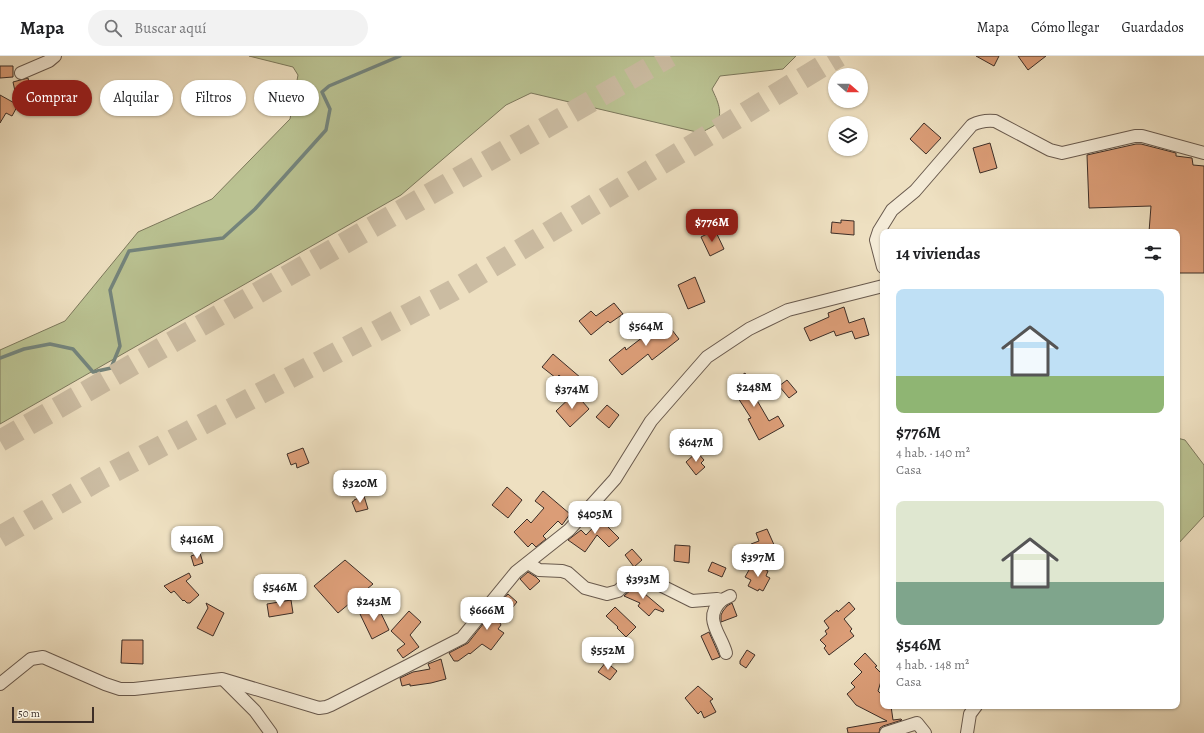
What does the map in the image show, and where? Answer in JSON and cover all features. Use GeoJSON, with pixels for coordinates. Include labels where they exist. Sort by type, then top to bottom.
{"type":"FeatureCollection","features":[{"type":"Feature","properties":{"kind":"street"},"geometry":{"type":"LineString","coordinates":[[21,72],[49,61],[55,56]]}},
{"type":"Feature","properties":{"kind":"street"},"geometry":{"type":"LineString","coordinates":[[880,229],[892,210],[915,191],[972,125],[979,121],[995,121],[1050,150],[1062,153],[1135,136],[1142,136],[1204,154]]}},
{"type":"Feature","properties":{"kind":"street"},"geometry":{"type":"LineString","coordinates":[[880,229],[876,240],[880,255]]}},
{"type":"Feature","properties":{"kind":"street"},"geometry":{"type":"LineString","coordinates":[[0,684],[31,658],[43,657],[120,689],[134,689],[222,679],[319,708],[326,707],[458,641],[465,635],[516,572],[569,530],[615,479],[651,421],[707,357],[749,330],[788,310],[880,287]]}},
{"type":"Feature","properties":{"kind":"street"},"geometry":{"type":"LineString","coordinates":[[528,563],[539,570],[562,571],[568,573],[585,588],[607,594],[618,591],[629,581],[646,578],[692,601],[726,598],[716,605],[712,616],[713,624],[724,644],[726,653]]}},
{"type":"Feature","properties":{"kind":"street"},"geometry":{"type":"LineString","coordinates":[[222,679],[255,711],[270,733]]}},
{"type":"Feature","properties":{"kind":"street"},"geometry":{"type":"LineString","coordinates":[[967,733],[970,714],[974,709]]}},
{"type":"Feature","properties":{"kind":"street"},"geometry":{"type":"LineString","coordinates":[[886,733],[917,723],[925,733]]}},
{"type":"Feature","properties":{"kind":"green space"},"geometry":{"type":"Polygon","coordinates":[[[249,56],[796,56],[783,69],[720,76],[712,89],[720,111],[718,120],[715,125],[701,133],[531,93],[506,105],[401,195],[0,424],[0,350],[65,321],[138,232],[212,199],[290,119],[291,116],[319,116],[319,80],[297,80],[298,75],[293,67],[249,56]]]}},
{"type":"Feature","properties":{"kind":"green space"},"geometry":{"type":"Polygon","coordinates":[[[1180,439],[1185,440],[1204,465],[1204,516],[1180,542],[1180,439]]]}},
{"type":"Feature","properties":{"kind":"building"},"geometry":{"type":"Polygon","coordinates":[[[976,56],[999,56],[994,66],[976,56]]]}},
{"type":"Feature","properties":{"kind":"building"},"geometry":{"type":"Polygon","coordinates":[[[1018,56],[1046,56],[1028,70],[1018,56]]]}},
{"type":"Feature","properties":{"kind":"building"},"geometry":{"type":"Polygon","coordinates":[[[0,66],[13,66],[13,77],[0,78],[0,66]]]}},
{"type":"Feature","properties":{"kind":"building"},"geometry":{"type":"Polygon","coordinates":[[[0,95],[12,102],[12,116],[6,113],[0,123],[0,95]]]}},
{"type":"Feature","properties":{"kind":"building"},"geometry":{"type":"Polygon","coordinates":[[[924,123],[941,138],[926,154],[910,139],[924,123]]]}},
{"type":"Feature","properties":{"kind":"building"},"geometry":{"type":"Polygon","coordinates":[[[990,143],[997,168],[980,173],[973,148],[990,143]]]}},
{"type":"Feature","properties":{"kind":"building"},"geometry":{"type":"Polygon","coordinates":[[[1141,144],[1176,153],[1176,156],[1192,158],[1193,165],[1204,166],[1204,273],[1180,273],[1180,229],[1149,229],[1151,206],[1089,208],[1087,155],[1141,144]]]}},
{"type":"Feature","properties":{"kind":"building"},"geometry":{"type":"Polygon","coordinates":[[[720,210],[731,226],[719,234],[708,219],[720,210]]]}},
{"type":"Feature","properties":{"kind":"building"},"geometry":{"type":"Polygon","coordinates":[[[841,220],[854,221],[854,235],[831,233],[832,222],[841,223],[841,220]]]}},
{"type":"Feature","properties":{"kind":"building"},"geometry":{"type":"Polygon","coordinates":[[[715,230],[724,249],[710,256],[701,237],[715,230]]]}},
{"type":"Feature","properties":{"kind":"building"},"geometry":{"type":"Polygon","coordinates":[[[695,277],[705,302],[688,309],[678,285],[695,277]]]}},
{"type":"Feature","properties":{"kind":"building"},"geometry":{"type":"Polygon","coordinates":[[[614,303],[623,314],[610,323],[608,321],[591,335],[579,321],[591,311],[596,316],[614,303]]]}},
{"type":"Feature","properties":{"kind":"building"},"geometry":{"type":"Polygon","coordinates":[[[844,307],[849,323],[864,318],[869,335],[855,339],[852,331],[836,336],[834,331],[810,341],[804,328],[829,317],[828,313],[844,307]]]}},
{"type":"Feature","properties":{"kind":"building"},"geometry":{"type":"Polygon","coordinates":[[[662,317],[679,339],[652,360],[648,354],[622,375],[609,360],[625,347],[626,350],[656,327],[653,324],[662,317]]]}},
{"type":"Feature","properties":{"kind":"building"},"geometry":{"type":"Polygon","coordinates":[[[553,354],[581,378],[572,387],[559,375],[556,378],[542,367],[553,354]]]}},
{"type":"Feature","properties":{"kind":"building"},"geometry":{"type":"Polygon","coordinates":[[[745,373],[754,388],[751,390],[769,421],[778,416],[784,426],[759,440],[748,419],[751,418],[729,384],[745,373]]]}},
{"type":"Feature","properties":{"kind":"building"},"geometry":{"type":"Polygon","coordinates":[[[787,380],[797,392],[789,398],[779,386],[787,380]]]}},
{"type":"Feature","properties":{"kind":"building"},"geometry":{"type":"Polygon","coordinates":[[[575,393],[589,409],[570,427],[556,411],[575,393]]]}},
{"type":"Feature","properties":{"kind":"building"},"geometry":{"type":"Polygon","coordinates":[[[607,405],[619,415],[609,428],[596,417],[607,405]]]}},
{"type":"Feature","properties":{"kind":"building"},"geometry":{"type":"Polygon","coordinates":[[[303,448],[309,463],[297,468],[296,463],[291,465],[287,454],[303,448]]]}},
{"type":"Feature","properties":{"kind":"building"},"geometry":{"type":"Polygon","coordinates":[[[697,452],[704,460],[701,463],[705,467],[696,475],[686,462],[697,452]]]}},
{"type":"Feature","properties":{"kind":"building"},"geometry":{"type":"Polygon","coordinates":[[[507,487],[522,500],[508,518],[492,505],[507,487]]]}},
{"type":"Feature","properties":{"kind":"building"},"geometry":{"type":"Polygon","coordinates":[[[543,491],[570,514],[562,525],[558,521],[543,536],[546,539],[536,547],[532,543],[528,547],[514,532],[527,519],[531,523],[544,508],[535,501],[543,491]]]}},
{"type":"Feature","properties":{"kind":"building"},"geometry":{"type":"Polygon","coordinates":[[[364,496],[368,509],[356,512],[352,502],[364,496]]]}},
{"type":"Feature","properties":{"kind":"building"},"geometry":{"type":"Polygon","coordinates":[[[607,513],[611,517],[605,524],[619,538],[609,547],[597,535],[585,552],[568,540],[581,530],[586,535],[607,513]]]}},
{"type":"Feature","properties":{"kind":"building"},"geometry":{"type":"Polygon","coordinates":[[[767,529],[775,547],[755,555],[751,544],[759,541],[756,533],[767,529]]]}},
{"type":"Feature","properties":{"kind":"building"},"geometry":{"type":"Polygon","coordinates":[[[675,545],[690,546],[689,563],[674,561],[675,545]]]}},
{"type":"Feature","properties":{"kind":"building"},"geometry":{"type":"Polygon","coordinates":[[[632,549],[642,560],[634,567],[625,555],[632,549]]]}},
{"type":"Feature","properties":{"kind":"building"},"geometry":{"type":"Polygon","coordinates":[[[200,553],[203,563],[194,566],[191,556],[200,553]]]}},
{"type":"Feature","properties":{"kind":"building"},"geometry":{"type":"Polygon","coordinates":[[[345,560],[373,584],[338,613],[314,586],[345,560]]]}},
{"type":"Feature","properties":{"kind":"building"},"geometry":{"type":"Polygon","coordinates":[[[712,562],[726,568],[722,577],[708,571],[712,562]]]}},
{"type":"Feature","properties":{"kind":"building"},"geometry":{"type":"Polygon","coordinates":[[[753,563],[768,571],[766,576],[770,578],[763,591],[759,589],[758,591],[748,586],[751,580],[745,577],[753,563]]]}},
{"type":"Feature","properties":{"kind":"building"},"geometry":{"type":"Polygon","coordinates":[[[528,572],[540,581],[530,590],[520,579],[528,572]]]}},
{"type":"Feature","properties":{"kind":"building"},"geometry":{"type":"Polygon","coordinates":[[[189,573],[191,577],[186,581],[199,595],[190,603],[187,603],[184,600],[183,601],[174,591],[171,593],[164,586],[189,573]]]}},
{"type":"Feature","properties":{"kind":"building"},"geometry":{"type":"Polygon","coordinates":[[[640,586],[649,588],[645,594],[664,610],[663,612],[655,609],[649,616],[638,606],[640,603],[624,596],[633,588],[640,586]]]}},
{"type":"Feature","properties":{"kind":"building"},"geometry":{"type":"Polygon","coordinates":[[[508,594],[517,602],[500,623],[501,625],[498,629],[504,633],[491,650],[482,644],[470,654],[469,653],[458,661],[454,661],[449,653],[468,643],[487,619],[501,606],[499,604],[508,594]]]}},
{"type":"Feature","properties":{"kind":"building"},"geometry":{"type":"Polygon","coordinates":[[[291,600],[293,613],[269,617],[267,604],[291,600]]]}},
{"type":"Feature","properties":{"kind":"building"},"geometry":{"type":"Polygon","coordinates":[[[849,602],[855,609],[844,619],[852,629],[850,631],[854,636],[829,655],[824,648],[826,646],[820,640],[827,634],[825,631],[829,628],[824,621],[837,610],[838,612],[849,602]]]}},
{"type":"Feature","properties":{"kind":"building"},"geometry":{"type":"Polygon","coordinates":[[[206,603],[224,613],[213,636],[197,628],[208,608],[206,603]]]}},
{"type":"Feature","properties":{"kind":"building"},"geometry":{"type":"Polygon","coordinates":[[[732,603],[737,616],[721,622],[721,615],[723,611],[732,603]]]}},
{"type":"Feature","properties":{"kind":"building"},"geometry":{"type":"Polygon","coordinates":[[[377,605],[389,630],[372,639],[360,614],[377,605]]]}},
{"type":"Feature","properties":{"kind":"building"},"geometry":{"type":"Polygon","coordinates":[[[615,607],[636,627],[626,637],[606,616],[615,607]]]}},
{"type":"Feature","properties":{"kind":"building"},"geometry":{"type":"Polygon","coordinates":[[[409,611],[421,622],[410,635],[419,647],[403,658],[397,650],[405,644],[391,631],[409,611]]]}},
{"type":"Feature","properties":{"kind":"building"},"geometry":{"type":"Polygon","coordinates":[[[709,632],[720,657],[712,660],[701,636],[709,632]]]}},
{"type":"Feature","properties":{"kind":"building"},"geometry":{"type":"Polygon","coordinates":[[[122,640],[143,640],[143,664],[121,663],[122,640]]]}},
{"type":"Feature","properties":{"kind":"building"},"geometry":{"type":"Polygon","coordinates":[[[747,650],[755,655],[746,668],[740,664],[740,661],[747,650]]]}},
{"type":"Feature","properties":{"kind":"building"},"geometry":{"type":"Polygon","coordinates":[[[865,653],[877,666],[875,667],[880,672],[880,685],[878,691],[880,693],[880,709],[891,709],[893,720],[902,720],[883,726],[880,728],[879,733],[848,733],[847,728],[887,721],[856,705],[847,694],[855,687],[851,683],[862,672],[854,664],[865,653]]]}},
{"type":"Feature","properties":{"kind":"building"},"geometry":{"type":"Polygon","coordinates":[[[441,659],[446,679],[431,683],[402,686],[400,678],[413,672],[430,669],[428,664],[441,659]]]}},
{"type":"Feature","properties":{"kind":"building"},"geometry":{"type":"Polygon","coordinates":[[[606,662],[617,671],[610,680],[598,672],[606,662]]]}},
{"type":"Feature","properties":{"kind":"building"},"geometry":{"type":"Polygon","coordinates":[[[698,686],[713,699],[710,701],[716,712],[704,718],[701,711],[698,714],[685,698],[698,686]]]}},
{"type":"Feature","properties":{"kind":"waterway"},"geometry":{"type":"LineString","coordinates":[[0,358],[24,349],[50,344],[73,349],[93,372],[111,368],[120,346],[110,290],[129,251],[223,238],[255,209],[326,130],[330,109],[322,92],[329,86],[400,56]]}},
{"type":"Feature","properties":{"kind":"tunnel"},"geometry":{"type":"LineString","coordinates":[[0,441],[670,56]]}},
{"type":"Feature","properties":{"kind":"tunnel"},"geometry":{"type":"LineString","coordinates":[[0,537],[102,478],[452,291],[839,56]]}}]}
